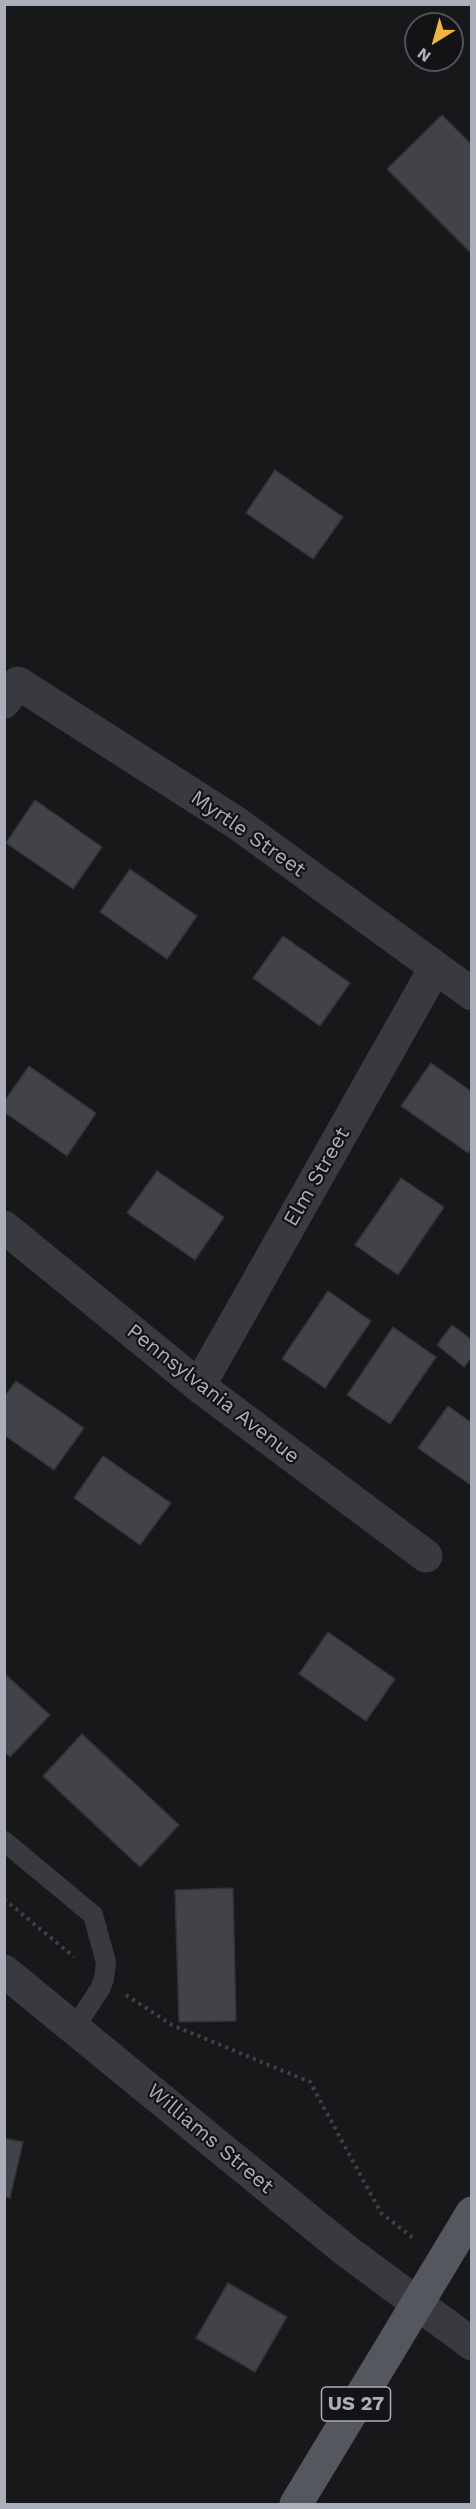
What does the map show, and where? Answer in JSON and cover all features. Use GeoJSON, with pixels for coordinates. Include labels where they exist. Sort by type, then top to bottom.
{"type":"FeatureCollection","features":[{"type":"Feature","properties":{"kind":"main road","name":"US 27"},"geometry":{"type":"LineString","coordinates":[[296,2505],[471,2213]]}},
{"type":"Feature","properties":{"kind":"street","name":"Myrtle Street"},"geometry":{"type":"LineString","coordinates":[[11,693],[238,824],[471,994]]}},
{"type":"Feature","properties":{"kind":"street","name":"Elm Street"},"geometry":{"type":"LineString","coordinates":[[199,1386],[435,968]]}},
{"type":"Feature","properties":{"kind":"street","name":"Pennsylvania Avenue"},"geometry":{"type":"LineString","coordinates":[[4,1227],[199,1386],[426,1556]]}},
{"type":"Feature","properties":{"kind":"street","name":"Williams Street"},"geometry":{"type":"LineString","coordinates":[[4,1971],[344,2249],[471,2344]]}},
{"type":"Feature","properties":{"kind":"lane"},"geometry":{"type":"LineString","coordinates":[[4,1841],[93,1915],[106,1962],[104,1979],[75,2027]]}},
{"type":"Feature","properties":{"kind":"path"},"geometry":{"type":"LineString","coordinates":[[4,1899],[80,1962]]}},
{"type":"Feature","properties":{"kind":"path"},"geometry":{"type":"LineString","coordinates":[[119,1989],[172,2025],[310,2082],[381,2213],[397,2227]]}},
{"type":"Feature","properties":{"kind":"building"},"geometry":{"type":"Polygon","coordinates":[[[442,115],[472,145],[472,254],[387,169],[442,115]]]}},
{"type":"Feature","properties":{"kind":"building"},"geometry":{"type":"Polygon","coordinates":[[[275,470],[343,517],[313,559],[246,513],[275,470]]]}},
{"type":"Feature","properties":{"kind":"building"},"geometry":{"type":"Polygon","coordinates":[[[35,800],[102,847],[73,889],[6,843],[35,800]]]}},
{"type":"Feature","properties":{"kind":"building"},"geometry":{"type":"Polygon","coordinates":[[[130,869],[197,916],[167,959],[100,912],[130,869]]]}},
{"type":"Feature","properties":{"kind":"building"},"geometry":{"type":"Polygon","coordinates":[[[283,936],[350,983],[320,1026],[253,978],[283,936]]]}},
{"type":"Feature","properties":{"kind":"building"},"geometry":{"type":"Polygon","coordinates":[[[431,1063],[472,1092],[472,1148],[468,1153],[401,1106],[431,1063]]]}},
{"type":"Feature","properties":{"kind":"building"},"geometry":{"type":"Polygon","coordinates":[[[29,1066],[96,1113],[67,1156],[4,1112],[4,1102],[29,1066]]]}},
{"type":"Feature","properties":{"kind":"building"},"geometry":{"type":"Polygon","coordinates":[[[157,1171],[224,1217],[195,1260],[127,1213],[157,1171]]]}},
{"type":"Feature","properties":{"kind":"building"},"geometry":{"type":"Polygon","coordinates":[[[401,1178],[444,1207],[398,1275],[355,1245],[401,1178]]]}},
{"type":"Feature","properties":{"kind":"building"},"geometry":{"type":"Polygon","coordinates":[[[328,1291],[371,1321],[325,1388],[282,1359],[328,1291]]]}},
{"type":"Feature","properties":{"kind":"building"},"geometry":{"type":"Polygon","coordinates":[[[452,1325],[472,1340],[472,1357],[464,1367],[437,1345],[452,1325]]]}},
{"type":"Feature","properties":{"kind":"building"},"geometry":{"type":"Polygon","coordinates":[[[393,1327],[436,1357],[390,1424],[347,1395],[393,1327]]]}},
{"type":"Feature","properties":{"kind":"building"},"geometry":{"type":"Polygon","coordinates":[[[16,1381],[84,1428],[54,1470],[4,1435],[4,1397],[16,1381]]]}},
{"type":"Feature","properties":{"kind":"building"},"geometry":{"type":"Polygon","coordinates":[[[448,1406],[472,1423],[472,1486],[418,1448],[448,1406]]]}},
{"type":"Feature","properties":{"kind":"building"},"geometry":{"type":"Polygon","coordinates":[[[103,1456],[171,1503],[140,1545],[74,1498],[103,1456]]]}},
{"type":"Feature","properties":{"kind":"building"},"geometry":{"type":"Polygon","coordinates":[[[328,1632],[395,1679],[366,1721],[299,1674],[328,1632]]]}},
{"type":"Feature","properties":{"kind":"building"},"geometry":{"type":"Polygon","coordinates":[[[4,1673],[50,1715],[10,1757],[4,1752],[4,1673]]]}},
{"type":"Feature","properties":{"kind":"building"},"geometry":{"type":"Polygon","coordinates":[[[82,1734],[179,1825],[140,1867],[43,1776],[82,1734]]]}},
{"type":"Feature","properties":{"kind":"building"},"geometry":{"type":"Polygon","coordinates":[[[233,1888],[236,2021],[179,2022],[175,1890],[233,1888]]]}},
{"type":"Feature","properties":{"kind":"building"},"geometry":{"type":"Polygon","coordinates":[[[4,2138],[23,2142],[10,2198],[4,2197],[4,2138]]]}},
{"type":"Feature","properties":{"kind":"building"},"geometry":{"type":"Polygon","coordinates":[[[228,2283],[287,2317],[255,2372],[196,2338],[228,2283]]]}}]}
